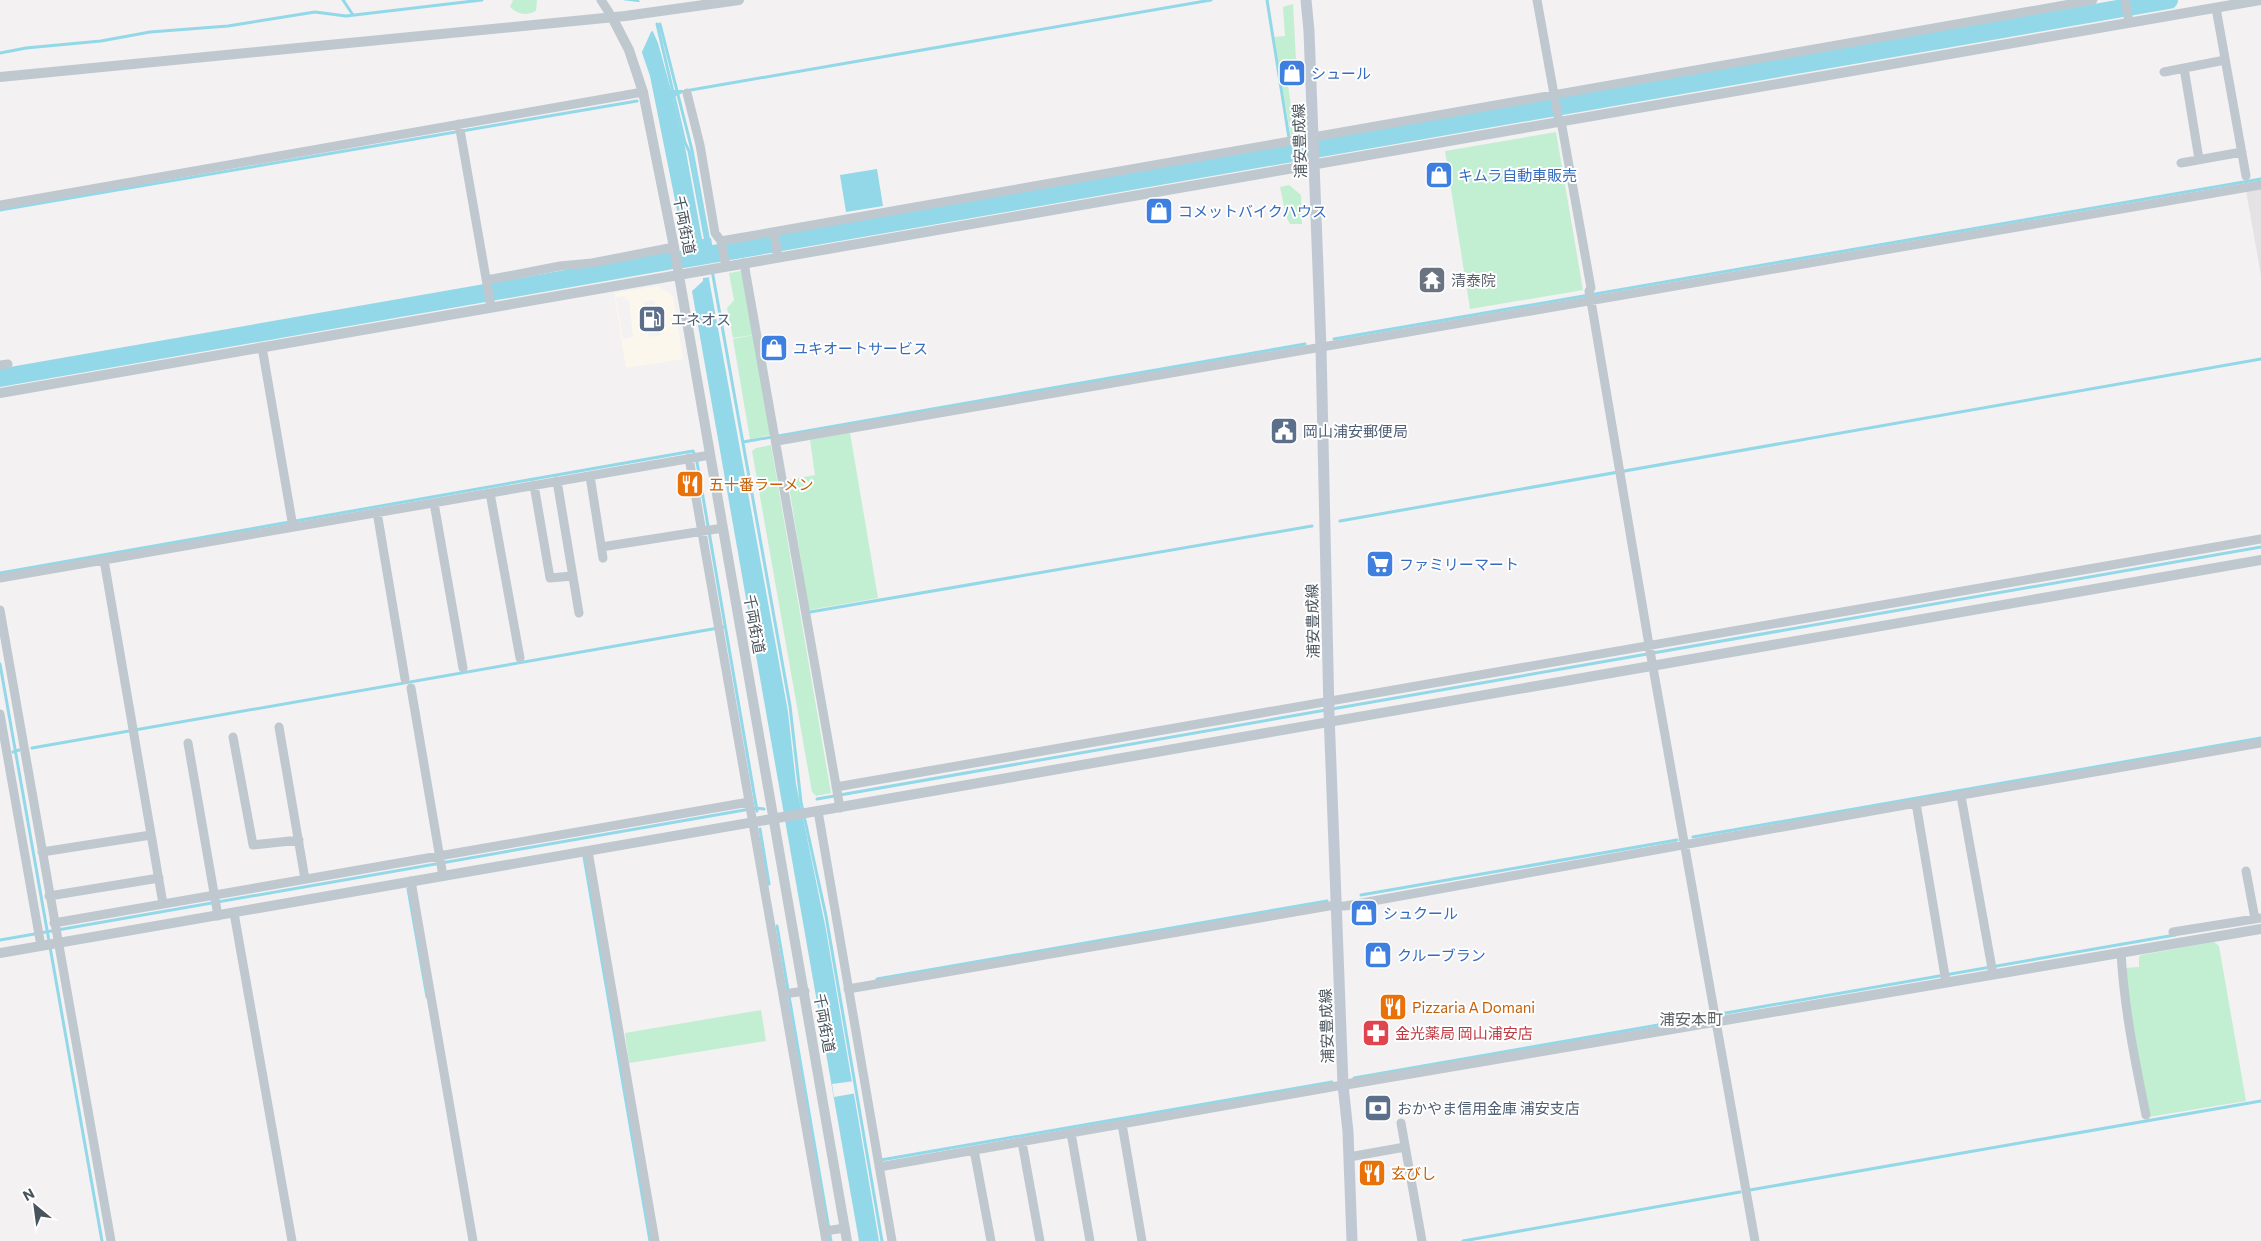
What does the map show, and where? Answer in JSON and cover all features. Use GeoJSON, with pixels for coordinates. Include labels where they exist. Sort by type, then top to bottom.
{"type":"FeatureCollection","features":[{"type":"Feature","properties":{"kind":"main road","name":"浦安豊成線"},"geometry":{"type":"LineString","coordinates":[[1306,0],[1315,159],[1336,906],[1343,1086],[1349,1157],[1352,1241]]}},
{"type":"Feature","properties":{"kind":"street"},"geometry":{"type":"LineString","coordinates":[[601,0],[612,18]]}},
{"type":"Feature","properties":{"kind":"street"},"geometry":{"type":"LineString","coordinates":[[0,77],[660,13],[739,0]]}},
{"type":"Feature","properties":{"kind":"street"},"geometry":{"type":"LineString","coordinates":[[1537,0],[1591,288],[1590,297],[1651,654],[1755,1241]]}},
{"type":"Feature","properties":{"kind":"street"},"geometry":{"type":"LineString","coordinates":[[722,244],[1314,138],[1555,98],[2079,1],[2093,0]]}},
{"type":"Feature","properties":{"kind":"street"},"geometry":{"type":"LineString","coordinates":[[2125,0],[2128,18]]}},
{"type":"Feature","properties":{"kind":"street"},"geometry":{"type":"LineString","coordinates":[[489,293],[684,274],[722,264],[744,263],[778,254],[1315,159],[1559,119],[2128,18],[2216,8],[2260,0]]}},
{"type":"Feature","properties":{"kind":"street"},"geometry":{"type":"LineString","coordinates":[[2216,8],[2246,176]]}},
{"type":"Feature","properties":{"kind":"street","name":"千両街道"},"geometry":{"type":"LineString","coordinates":[[612,18],[629,50],[643,92],[674,248],[684,274],[710,455],[779,818],[804,991],[847,1241]]}},
{"type":"Feature","properties":{"kind":"street"},"geometry":{"type":"LineString","coordinates":[[2164,72],[2225,60]]}},
{"type":"Feature","properties":{"kind":"street"},"geometry":{"type":"LineString","coordinates":[[2184,68],[2199,159]]}},
{"type":"Feature","properties":{"kind":"street"},"geometry":{"type":"LineString","coordinates":[[0,205],[460,129],[643,92]]}},
{"type":"Feature","properties":{"kind":"street"},"geometry":{"type":"LineString","coordinates":[[687,93],[700,145],[715,233],[722,244],[722,264]]}},
{"type":"Feature","properties":{"kind":"street"},"geometry":{"type":"LineString","coordinates":[[460,129],[489,293]]}},
{"type":"Feature","properties":{"kind":"street"},"geometry":{"type":"LineString","coordinates":[[2181,163],[2242,152]]}},
{"type":"Feature","properties":{"kind":"street"},"geometry":{"type":"LineString","coordinates":[[776,438],[1321,348],[1590,297],[2261,185]]}},
{"type":"Feature","properties":{"kind":"street"},"geometry":{"type":"LineString","coordinates":[[774,234],[778,254]]}},
{"type":"Feature","properties":{"kind":"street"},"geometry":{"type":"LineString","coordinates":[[0,393],[262,347],[489,293],[560,266],[592,263],[674,248]]}},
{"type":"Feature","properties":{"kind":"street"},"geometry":{"type":"LineString","coordinates":[[744,263],[838,796]]}},
{"type":"Feature","properties":{"kind":"street"},"geometry":{"type":"LineString","coordinates":[[262,347],[293,523]]}},
{"type":"Feature","properties":{"kind":"street"},"geometry":{"type":"LineString","coordinates":[[0,578],[293,523],[377,512],[710,455]]}},
{"type":"Feature","properties":{"kind":"street"},"geometry":{"type":"LineString","coordinates":[[689,458],[706,531],[719,628],[751,811],[787,994],[828,1230],[826,1241]]}},
{"type":"Feature","properties":{"kind":"street"},"geometry":{"type":"LineString","coordinates":[[590,476],[603,558]]}},
{"type":"Feature","properties":{"kind":"street"},"geometry":{"type":"LineString","coordinates":[[557,481],[579,613]]}},
{"type":"Feature","properties":{"kind":"street"},"geometry":{"type":"LineString","coordinates":[[534,485],[550,578],[572,576]]}},
{"type":"Feature","properties":{"kind":"street"},"geometry":{"type":"LineString","coordinates":[[490,493],[520,658]]}},
{"type":"Feature","properties":{"kind":"street"},"geometry":{"type":"LineString","coordinates":[[434,502],[463,668]]}},
{"type":"Feature","properties":{"kind":"street"},"geometry":{"type":"LineString","coordinates":[[377,512],[405,679]]}},
{"type":"Feature","properties":{"kind":"street"},"geometry":{"type":"LineString","coordinates":[[601,547],[723,528]]}},
{"type":"Feature","properties":{"kind":"street"},"geometry":{"type":"LineString","coordinates":[[0,953],[49,936],[163,904],[216,904],[234,913],[410,881],[441,865],[751,811],[779,818],[818,812],[838,796],[1651,654],[2261,539]]}},
{"type":"Feature","properties":{"kind":"street"},"geometry":{"type":"LineString","coordinates":[[104,560],[163,904]]}},
{"type":"Feature","properties":{"kind":"street"},"geometry":{"type":"LineString","coordinates":[[838,796],[1651,654],[2261,560]]}},
{"type":"Feature","properties":{"kind":"street"},"geometry":{"type":"LineString","coordinates":[[0,610],[49,896],[49,936]]}},
{"type":"Feature","properties":{"kind":"street"},"geometry":{"type":"LineString","coordinates":[[411,688],[441,865]]}},
{"type":"Feature","properties":{"kind":"street"},"geometry":{"type":"LineString","coordinates":[[0,714],[49,936],[111,1241]]}},
{"type":"Feature","properties":{"kind":"street"},"geometry":{"type":"LineString","coordinates":[[279,727],[305,879]]}},
{"type":"Feature","properties":{"kind":"street"},"geometry":{"type":"LineString","coordinates":[[233,737],[253,845],[299,840]]}},
{"type":"Feature","properties":{"kind":"street"},"geometry":{"type":"LineString","coordinates":[[188,743],[216,904]]}},
{"type":"Feature","properties":{"kind":"street"},"geometry":{"type":"LineString","coordinates":[[848,989],[1336,906],[2261,743]]}},
{"type":"Feature","properties":{"kind":"street"},"geometry":{"type":"LineString","coordinates":[[1961,796],[1992,969]]}},
{"type":"Feature","properties":{"kind":"street"},"geometry":{"type":"LineString","coordinates":[[1916,803],[1946,977]]}},
{"type":"Feature","properties":{"kind":"street"},"geometry":{"type":"LineString","coordinates":[[49,936],[216,904],[305,879],[588,851],[751,811]]}},
{"type":"Feature","properties":{"kind":"street"},"geometry":{"type":"LineString","coordinates":[[818,812],[892,1241]]}},
{"type":"Feature","properties":{"kind":"street"},"geometry":{"type":"LineString","coordinates":[[42,852],[151,835]]}},
{"type":"Feature","properties":{"kind":"street"},"geometry":{"type":"LineString","coordinates":[[588,851],[655,1241]]}},
{"type":"Feature","properties":{"kind":"street"},"geometry":{"type":"LineString","coordinates":[[880,1167],[1716,1022],[1992,969],[2121,952],[2201,932],[2259,922],[2246,871]]}},
{"type":"Feature","properties":{"kind":"street"},"geometry":{"type":"LineString","coordinates":[[49,896],[159,878]]}},
{"type":"Feature","properties":{"kind":"street"},"geometry":{"type":"LineString","coordinates":[[410,881],[473,1241]]}},
{"type":"Feature","properties":{"kind":"street"},"geometry":{"type":"LineString","coordinates":[[234,913],[292,1241]]}},
{"type":"Feature","properties":{"kind":"street"},"geometry":{"type":"LineString","coordinates":[[2174,932],[2201,932]]}},
{"type":"Feature","properties":{"kind":"street"},"geometry":{"type":"LineString","coordinates":[[2121,952],[2123,987],[2132,1052],[2146,1116]]}},
{"type":"Feature","properties":{"kind":"street"},"geometry":{"type":"LineString","coordinates":[[787,994],[804,991]]}},
{"type":"Feature","properties":{"kind":"street"},"geometry":{"type":"LineString","coordinates":[[1401,1123],[1422,1241]]}},
{"type":"Feature","properties":{"kind":"street"},"geometry":{"type":"LineString","coordinates":[[1122,1124],[1142,1241]]}},
{"type":"Feature","properties":{"kind":"street"},"geometry":{"type":"LineString","coordinates":[[1071,1133],[1090,1241]]}},
{"type":"Feature","properties":{"kind":"street"},"geometry":{"type":"LineString","coordinates":[[1022,1142],[1040,1241]]}},
{"type":"Feature","properties":{"kind":"street"},"geometry":{"type":"LineString","coordinates":[[1349,1157],[1406,1147]]}},
{"type":"Feature","properties":{"kind":"street"},"geometry":{"type":"LineString","coordinates":[[974,1150],[991,1241]]}},
{"type":"Feature","properties":{"kind":"street"},"geometry":{"type":"LineString","coordinates":[[828,1230],[845,1228]]}},
{"type":"Feature","properties":{"kind":"shaded area"},"geometry":{"type":"Polygon","coordinates":[[[2261,188],[2261,276],[2246,190],[2261,188]]]}},
{"type":"Feature","properties":{"kind":"shaded area"},"geometry":{"type":"Polygon","coordinates":[[[658,286],[673,296],[683,359],[626,368],[614,293],[658,286]],[[625,296],[616,298],[623,339],[633,337],[629,300],[626,300],[625,296]],[[654,300],[643,302],[649,337],[660,335],[654,300]]]}},
{"type":"Feature","properties":{"kind":"green space"},"geometry":{"type":"Polygon","coordinates":[[[513,0],[537,0],[536,11],[529,14],[516,12],[510,7],[513,0]]]}},
{"type":"Feature","properties":{"kind":"green space"},"geometry":{"type":"Polygon","coordinates":[[[1293,4],[1296,61],[1285,63],[1295,136],[1291,137],[1274,37],[1285,36],[1283,7],[1293,4]]]}},
{"type":"Feature","properties":{"kind":"green space"},"geometry":{"type":"Polygon","coordinates":[[[1556,132],[1583,290],[1470,309],[1445,151],[1556,132]]]}},
{"type":"Feature","properties":{"kind":"green space"},"geometry":{"type":"Polygon","coordinates":[[[1289,185],[1301,195],[1302,224],[1290,224],[1286,216],[1280,187],[1289,185]]]}},
{"type":"Feature","properties":{"kind":"green space"},"geometry":{"type":"Polygon","coordinates":[[[741,271],[753,335],[733,338],[727,308],[734,300],[729,273],[741,271]]]}},
{"type":"Feature","properties":{"kind":"green space"},"geometry":{"type":"Polygon","coordinates":[[[754,335],[770,435],[750,439],[733,339],[754,335]]]}},
{"type":"Feature","properties":{"kind":"green space"},"geometry":{"type":"Polygon","coordinates":[[[850,433],[878,598],[809,610],[788,480],[815,475],[810,440],[850,433]]]}},
{"type":"Feature","properties":{"kind":"green space"},"geometry":{"type":"Polygon","coordinates":[[[771,445],[831,793],[816,796],[812,792],[752,451],[756,448],[771,445]]]}},
{"type":"Feature","properties":{"kind":"green space"},"geometry":{"type":"Polygon","coordinates":[[[2214,942],[2219,946],[2246,1101],[2148,1117],[2134,1039],[2125,968],[2139,967],[2139,957],[2141,955],[2214,942]]]}},
{"type":"Feature","properties":{"kind":"green space"},"geometry":{"type":"Polygon","coordinates":[[[761,1010],[766,1041],[629,1063],[625,1033],[761,1010]]]}},
{"type":"Feature","properties":{"kind":"water"},"geometry":{"type":"Polygon","coordinates":[[[624,0],[639,0],[658,43],[671,90],[683,90],[684,92],[673,98],[686,152],[702,239],[711,238],[715,260],[709,279],[788,712],[796,784],[826,930],[879,1241],[859,1241],[683,240],[650,76],[624,0]]]}},
{"type":"Feature","properties":{"kind":"water"},"geometry":{"type":"Polygon","coordinates":[[[877,169],[883,206],[846,212],[840,175],[877,169]]]}},
{"type":"Feature","properties":{"kind":"pier"},"geometry":{"type":"Polygon","coordinates":[[[621,0],[638,2],[658,1],[663,24],[651,32],[641,54],[621,0]]]}},
{"type":"Feature","properties":{"kind":"pier"},"geometry":{"type":"Polygon","coordinates":[[[677,107],[689,151],[704,237],[710,236],[711,238],[703,239],[677,107]]]}},
{"type":"Feature","properties":{"kind":"pier"},"geometry":{"type":"Polygon","coordinates":[[[715,260],[716,265],[712,277],[703,278],[703,281],[691,292],[686,263],[715,260]]]}},
{"type":"Feature","properties":{"kind":"pier"},"geometry":{"type":"Polygon","coordinates":[[[855,1081],[857,1093],[834,1097],[832,1084],[855,1081]]]}},
{"type":"Feature","properties":{"kind":"waterway"},"geometry":{"type":"LineString","coordinates":[[343,0],[353,15]]}},
{"type":"Feature","properties":{"kind":"waterway"},"geometry":{"type":"LineString","coordinates":[[0,53],[26,48],[101,41],[150,32],[228,26],[315,12],[346,16],[482,0]]}},
{"type":"Feature","properties":{"kind":"waterway"},"geometry":{"type":"LineString","coordinates":[[685,91],[1211,0]]}},
{"type":"Feature","properties":{"kind":"waterway"},"geometry":{"type":"LineString","coordinates":[[1267,0],[1289,138]]}},
{"type":"Feature","properties":{"kind":"waterway"},"geometry":{"type":"LineString","coordinates":[[684,259],[2169,0]]}},
{"type":"Feature","properties":{"kind":"waterway"},"geometry":{"type":"LineString","coordinates":[[657,24],[685,143],[689,151],[706,242]]}},
{"type":"Feature","properties":{"kind":"waterway"},"geometry":{"type":"LineString","coordinates":[[660,24],[692,150],[709,242]]}},
{"type":"Feature","properties":{"kind":"waterway"},"geometry":{"type":"LineString","coordinates":[[0,210],[637,101]]}},
{"type":"Feature","properties":{"kind":"waterway"},"geometry":{"type":"LineString","coordinates":[[1290,145],[1291,152]]}},
{"type":"Feature","properties":{"kind":"waterway"},"geometry":{"type":"LineString","coordinates":[[1334,339],[2261,179]]}},
{"type":"Feature","properties":{"kind":"waterway"},"geometry":{"type":"LineString","coordinates":[[0,378],[668,261]]}},
{"type":"Feature","properties":{"kind":"waterway"},"geometry":{"type":"LineString","coordinates":[[712,270],[790,706],[801,802],[826,916],[882,1241]]}},
{"type":"Feature","properties":{"kind":"waterway"},"geometry":{"type":"LineString","coordinates":[[743,442],[1305,344]]}},
{"type":"Feature","properties":{"kind":"waterway"},"geometry":{"type":"LineString","coordinates":[[1340,521],[2261,359]]}},
{"type":"Feature","properties":{"kind":"waterway"},"geometry":{"type":"LineString","coordinates":[[0,573],[693,451],[694,453]]}},
{"type":"Feature","properties":{"kind":"waterway"},"geometry":{"type":"LineString","coordinates":[[697,462],[757,811]]}},
{"type":"Feature","properties":{"kind":"waterway"},"geometry":{"type":"LineString","coordinates":[[810,612],[1312,526]]}},
{"type":"Feature","properties":{"kind":"waterway"},"geometry":{"type":"LineString","coordinates":[[1332,709],[2261,547]]}},
{"type":"Feature","properties":{"kind":"waterway"},"geometry":{"type":"LineString","coordinates":[[32,748],[724,627]]}},
{"type":"Feature","properties":{"kind":"waterway"},"geometry":{"type":"LineString","coordinates":[[0,664],[102,1241]]}},
{"type":"Feature","properties":{"kind":"waterway"},"geometry":{"type":"LineString","coordinates":[[817,799],[1326,710]]}},
{"type":"Feature","properties":{"kind":"waterway"},"geometry":{"type":"LineString","coordinates":[[1693,837],[2261,738]]}},
{"type":"Feature","properties":{"kind":"waterway"},"geometry":{"type":"LineString","coordinates":[[13,752],[19,750]]}},
{"type":"Feature","properties":{"kind":"waterway"},"geometry":{"type":"LineString","coordinates":[[0,940],[756,808],[764,809]]}},
{"type":"Feature","properties":{"kind":"waterway"},"geometry":{"type":"LineString","coordinates":[[760,829],[769,884]]}},
{"type":"Feature","properties":{"kind":"waterway"},"geometry":{"type":"LineString","coordinates":[[1361,895],[1677,840]]}},
{"type":"Feature","properties":{"kind":"waterway"},"geometry":{"type":"LineString","coordinates":[[584,857],[650,1241]]}},
{"type":"Feature","properties":{"kind":"waterway"},"geometry":{"type":"LineString","coordinates":[[408,889],[427,997]]}},
{"type":"Feature","properties":{"kind":"waterway"},"geometry":{"type":"LineString","coordinates":[[877,979],[1327,901]]}},
{"type":"Feature","properties":{"kind":"waterway"},"geometry":{"type":"LineString","coordinates":[[777,926],[831,1241]]}},
{"type":"Feature","properties":{"kind":"waterway"},"geometry":{"type":"LineString","coordinates":[[1720,1014],[2175,935]]}},
{"type":"Feature","properties":{"kind":"waterway"},"geometry":{"type":"LineString","coordinates":[[1354,1078],[1710,1016]]}},
{"type":"Feature","properties":{"kind":"waterway"},"geometry":{"type":"LineString","coordinates":[[881,1160],[1332,1082]]}},
{"type":"Feature","properties":{"kind":"waterway"},"geometry":{"type":"LineString","coordinates":[[1750,1190],[2261,1101]]}},
{"type":"Feature","properties":{"kind":"waterway"},"geometry":{"type":"LineString","coordinates":[[1463,1241],[1740,1192]]}},
{"type":"Feature","properties":{"kind":"place","name":"シュール"},"geometry":{"type":"Point","coordinates":[1292,73]}},
{"type":"Feature","properties":{"kind":"place","name":"キムラ自動車販売"},"geometry":{"type":"Point","coordinates":[1439,175]}},
{"type":"Feature","properties":{"kind":"place","name":"コメットバイクハウス"},"geometry":{"type":"Point","coordinates":[1159,211]}},
{"type":"Feature","properties":{"kind":"place","name":"清泰院"},"geometry":{"type":"Point","coordinates":[1432,280]}},
{"type":"Feature","properties":{"kind":"place","name":"エネオス"},"geometry":{"type":"Point","coordinates":[652,319]}},
{"type":"Feature","properties":{"kind":"place","name":"ユキオートサービス"},"geometry":{"type":"Point","coordinates":[774,348]}},
{"type":"Feature","properties":{"kind":"place","name":"岡山浦安郵便局"},"geometry":{"type":"Point","coordinates":[1284,431]}},
{"type":"Feature","properties":{"kind":"place","name":"五十番ラーメン"},"geometry":{"type":"Point","coordinates":[690,484]}},
{"type":"Feature","properties":{"kind":"place","name":"ファミリーマート"},"geometry":{"type":"Point","coordinates":[1380,564]}},
{"type":"Feature","properties":{"kind":"place","name":"シュクール"},"geometry":{"type":"Point","coordinates":[1364,913]}},
{"type":"Feature","properties":{"kind":"place","name":"クルーブラン"},"geometry":{"type":"Point","coordinates":[1378,955]}},
{"type":"Feature","properties":{"kind":"place","name":"Pizzaria A Domani"},"geometry":{"type":"Point","coordinates":[1393,1007]}},
{"type":"Feature","properties":{"kind":"place","name":"金光薬局 岡山浦安店"},"geometry":{"type":"Point","coordinates":[1376,1033]}},
{"type":"Feature","properties":{"kind":"place","name":"おかやま信用金庫 浦安支店"},"geometry":{"type":"Point","coordinates":[1378,1108]}},
{"type":"Feature","properties":{"kind":"place","name":"玄びし"},"geometry":{"type":"Point","coordinates":[1372,1173]}},
{"type":"Feature","properties":{"kind":"district","name":"浦安本町"},"geometry":{"type":"Point","coordinates":[1691,1018]}}]}
